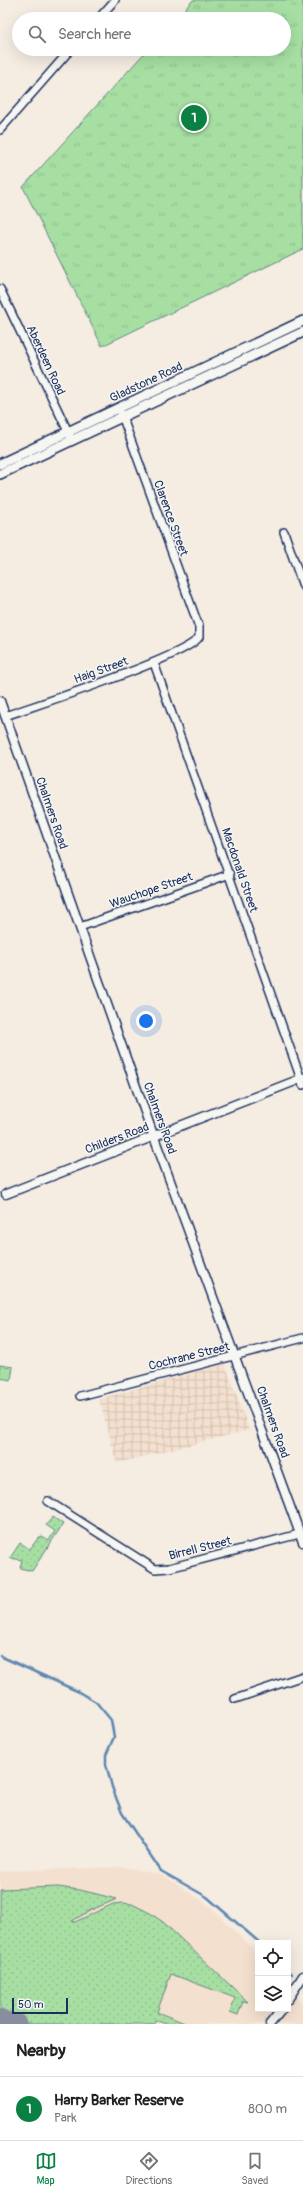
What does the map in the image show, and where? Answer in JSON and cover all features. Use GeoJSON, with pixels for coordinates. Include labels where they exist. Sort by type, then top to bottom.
{"type":"FeatureCollection","features":[{"type":"Feature","properties":{"kind":"main road","name":"Gladstone Road"},"geometry":{"type":"LineString","coordinates":[[0,474],[70,436],[303,321]]}},
{"type":"Feature","properties":{"kind":"main road","name":"Gladstone Road"},"geometry":{"type":"LineString","coordinates":[[121,412],[303,332]]}},
{"type":"Feature","properties":{"kind":"main road","name":"Gladstone Road"},"geometry":{"type":"LineString","coordinates":[[0,464],[70,436]]}},
{"type":"Feature","properties":{"kind":"street"},"geometry":{"type":"LineString","coordinates":[[104,12],[115,0]]}},
{"type":"Feature","properties":{"kind":"street"},"geometry":{"type":"LineString","coordinates":[[0,130],[65,56]]}},
{"type":"Feature","properties":{"kind":"street","name":"Aberdeen Road"},"geometry":{"type":"LineString","coordinates":[[0,289],[70,436]]}},
{"type":"Feature","properties":{"kind":"street","name":"Clarence Street"},"geometry":{"type":"LineString","coordinates":[[121,412],[198,627],[199,637]]}},
{"type":"Feature","properties":{"kind":"street"},"geometry":{"type":"LineString","coordinates":[[284,532],[303,586]]}},
{"type":"Feature","properties":{"kind":"street","name":"Haig Street"},"geometry":{"type":"LineString","coordinates":[[5,716],[154,663],[186,647],[199,637]]}},
{"type":"Feature","properties":{"kind":"street","name":"Macdonald Street"},"geometry":{"type":"LineString","coordinates":[[154,663],[302,1080]]}},
{"type":"Feature","properties":{"kind":"street","name":"Chalmers Road"},"geometry":{"type":"LineString","coordinates":[[0,701],[154,1137],[302,1533],[303,1542]]}},
{"type":"Feature","properties":{"kind":"street","name":"Wauchope Street"},"geometry":{"type":"LineString","coordinates":[[80,927],[230,874]]}},
{"type":"Feature","properties":{"kind":"street","name":"Childers Road"},"geometry":{"type":"LineString","coordinates":[[6,1194],[302,1080]]}},
{"type":"Feature","properties":{"kind":"street","name":"Cochrane Street"},"geometry":{"type":"LineString","coordinates":[[80,1396],[303,1338]]}},
{"type":"Feature","properties":{"kind":"street","name":"Birrell Street"},"geometry":{"type":"LineString","coordinates":[[48,1501],[155,1569],[161,1569],[302,1533]]}},
{"type":"Feature","properties":{"kind":"street"},"geometry":{"type":"LineString","coordinates":[[235,1699],[303,1676]]}},
{"type":"Feature","properties":{"kind":"street"},"geometry":{"type":"LineString","coordinates":[[291,1994],[303,1976]]}},
{"type":"Feature","properties":{"kind":"street"},"geometry":{"type":"LineString","coordinates":[[270,2024],[280,2012]]}},
{"type":"Feature","properties":{"kind":"shaded area"},"geometry":{"type":"Polygon","coordinates":[[[225,1364],[249,1430],[117,1463],[99,1399],[225,1364]]]}},
{"type":"Feature","properties":{"kind":"shaded area"},"geometry":{"type":"Polygon","coordinates":[[[122,1867],[163,1875],[208,1905],[255,1951],[255,2012],[291,2012],[291,1990],[303,2005],[303,2024],[0,2024],[0,1871],[122,1867]]]}},
{"type":"Feature","properties":{"kind":"green space"},"geometry":{"type":"Polygon","coordinates":[[[193,0],[303,0],[303,249],[102,346],[23,187],[142,56],[291,56],[291,12],[182,12],[193,0]]]}},
{"type":"Feature","properties":{"kind":"green space"},"geometry":{"type":"Polygon","coordinates":[[[0,1365],[13,1367],[11,1380],[0,1378],[0,1365]]]}},
{"type":"Feature","properties":{"kind":"green space"},"geometry":{"type":"Polygon","coordinates":[[[53,1517],[63,1524],[32,1571],[20,1568],[22,1560],[10,1558],[20,1543],[30,1549],[38,1538],[42,1536],[49,1540],[55,1531],[46,1525],[53,1517]]]}},
{"type":"Feature","properties":{"kind":"green space"},"geometry":{"type":"Polygon","coordinates":[[[58,1887],[80,1890],[117,1899],[91,1910],[72,1921],[75,1922],[113,1904],[132,1904],[150,1913],[163,1922],[248,2002],[243,2001],[238,2015],[230,2012],[235,1998],[171,1974],[157,2012],[187,2024],[166,2024],[155,2020],[154,2024],[0,2024],[0,1889],[58,1887]]]}},
{"type":"Feature","properties":{"kind":"waterway"},"geometry":{"type":"LineString","coordinates":[[0,1656],[77,1691],[96,1702],[111,1720],[114,1737],[106,1755],[106,1764],[112,1787],[122,1813],[161,1871],[207,1897],[257,1940]]}},
{"type":"Feature","properties":{"kind":"taxiway"},"geometry":{"type":"LineString","coordinates":[[0,2020],[17,2024]]}},
{"type":"Feature","properties":{"kind":"place","name":"Harry Barker Reserve"},"geometry":{"type":"Point","coordinates":[194,118]}}]}
